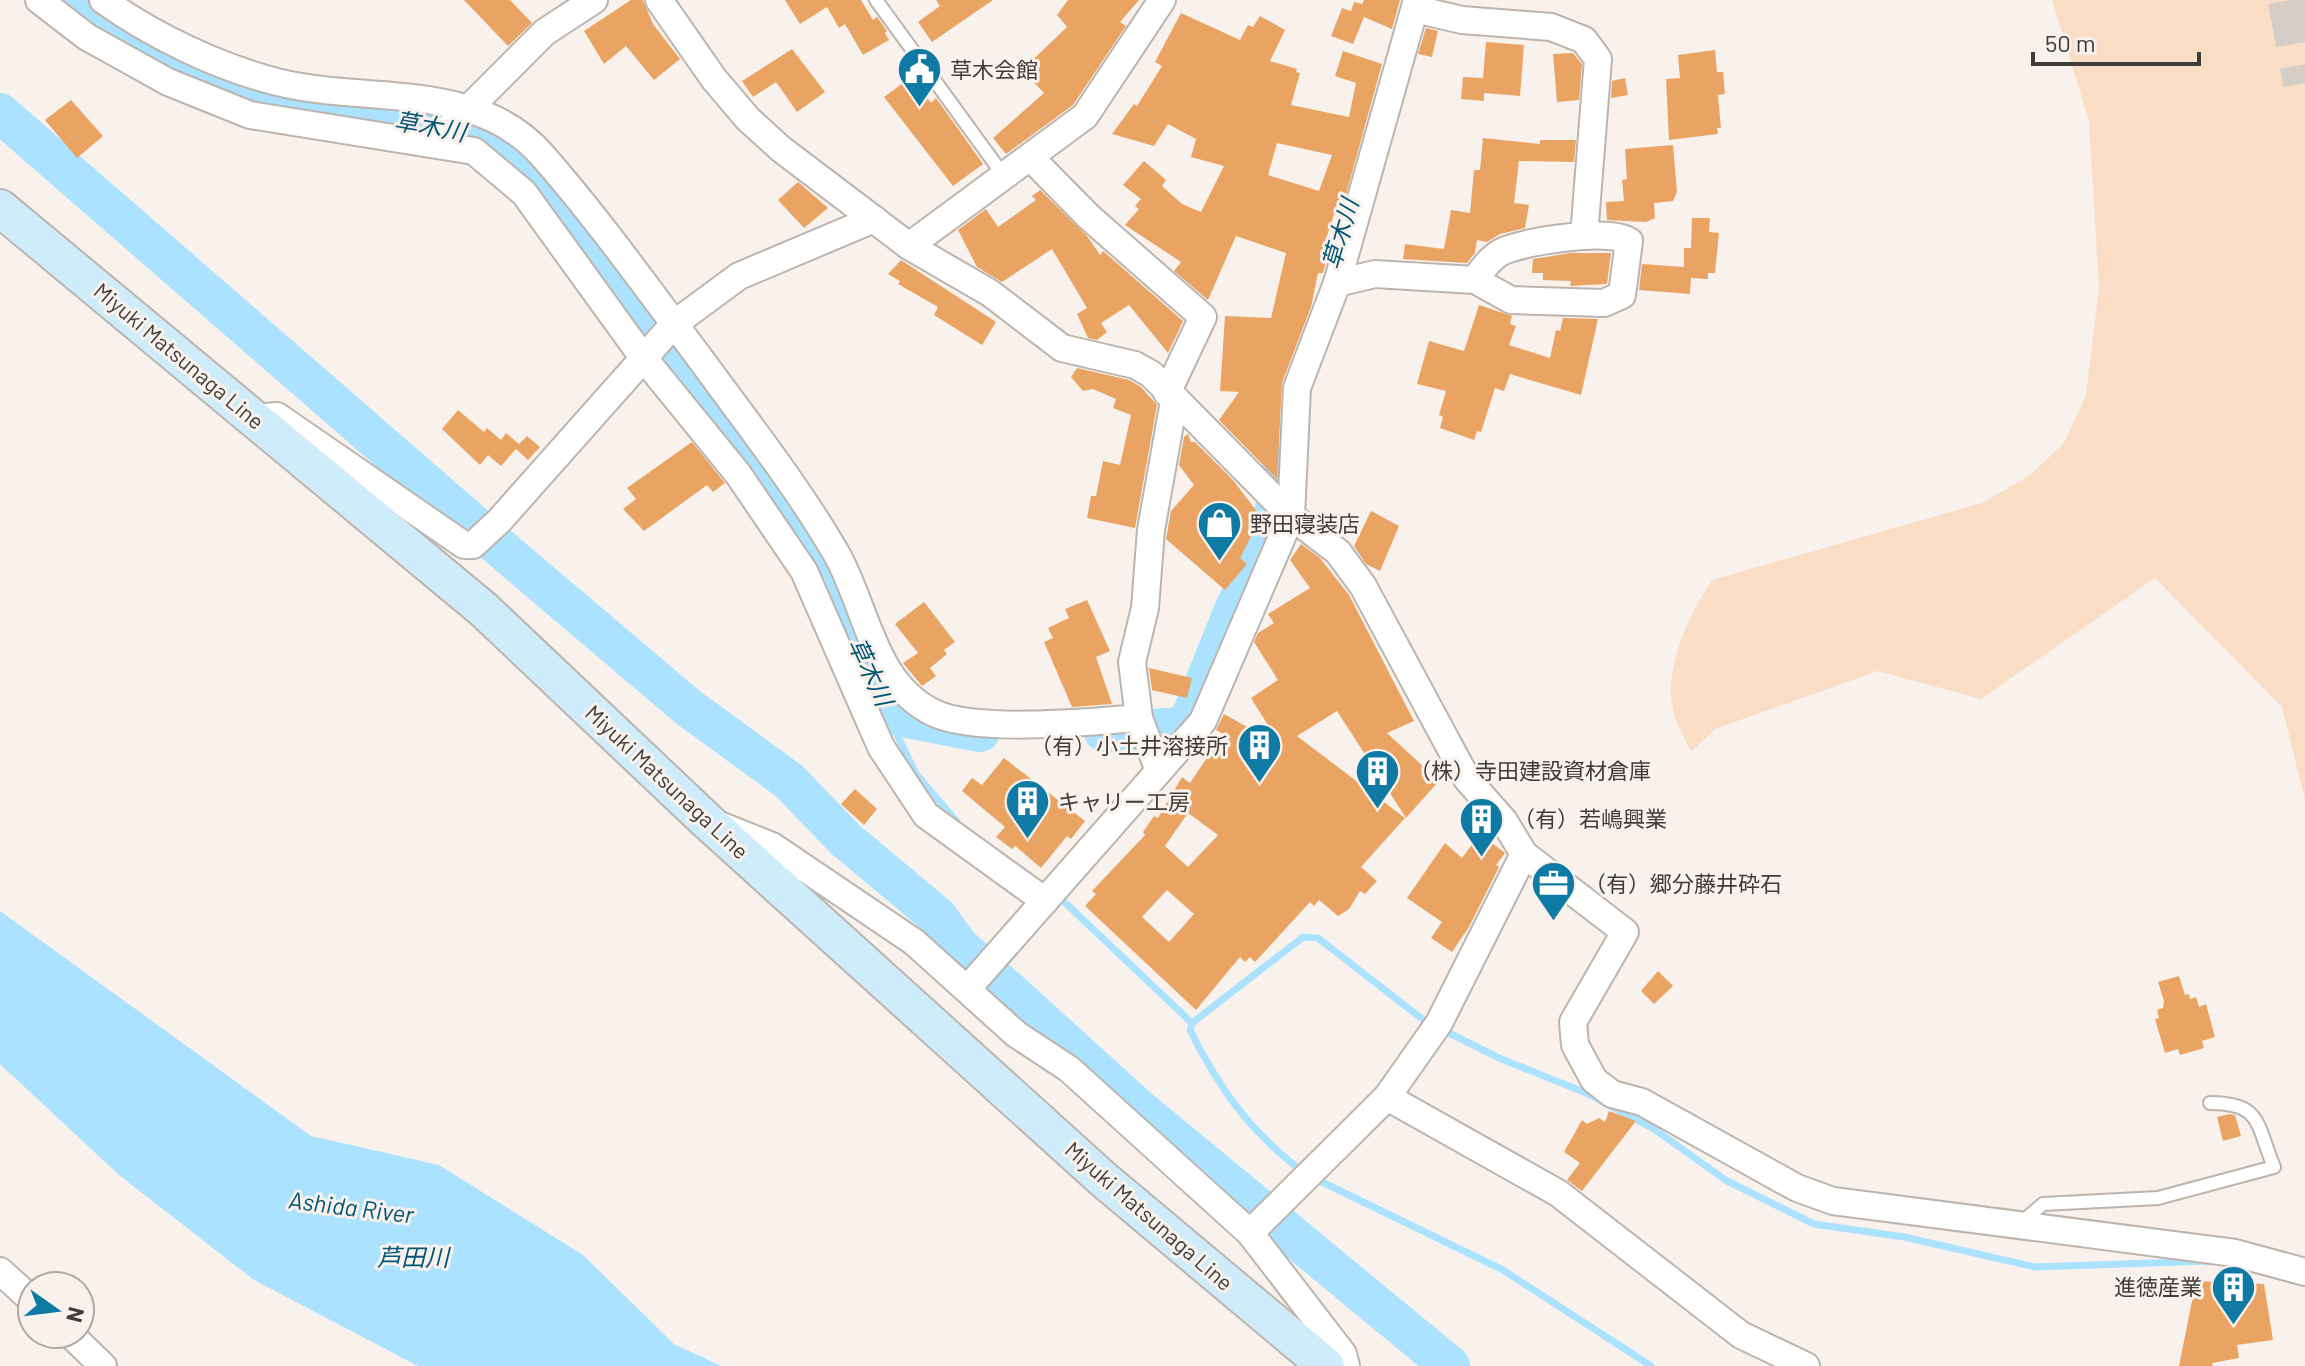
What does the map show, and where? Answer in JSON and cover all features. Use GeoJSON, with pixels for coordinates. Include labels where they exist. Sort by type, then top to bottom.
{"type":"FeatureCollection","features":[{"type":"Feature","properties":{"kind":"main road","name":"Miyuki Matsunaga Line"},"geometry":{"type":"LineString","coordinates":[[0,208],[483,609],[707,821],[1103,1179],[1326,1366]]}},
{"type":"Feature","properties":{"kind":"street"},"geometry":{"type":"LineString","coordinates":[[39,0],[87,37],[175,64],[467,109],[510,127],[540,152],[738,474],[804,571],[881,747],[926,815],[1051,894]]}},
{"type":"Feature","properties":{"kind":"street"},"geometry":{"type":"LineString","coordinates":[[103,0],[175,64],[250,115],[437,139],[474,151],[524,193],[817,521],[841,563],[888,676],[934,713],[966,720],[1142,727]]}},
{"type":"Feature","properties":{"kind":"street"},"geometry":{"type":"LineString","coordinates":[[437,139],[545,32],[594,0]]}},
{"type":"Feature","properties":{"kind":"street"},"geometry":{"type":"LineString","coordinates":[[659,0],[714,79],[748,119],[781,149],[909,246],[990,293],[1062,348],[1135,365],[1151,374],[1170,397],[1282,507],[1338,552],[1363,586],[1467,779],[1504,821],[1524,854],[1625,932],[1573,1022],[1575,1045],[1594,1080],[1612,1094],[1642,1102],[1797,1188],[1833,1201],[2235,1253],[2305,1272]]}},
{"type":"Feature","properties":{"kind":"street"},"geometry":{"type":"LineString","coordinates":[[909,246],[1085,116],[1162,0]]}},
{"type":"Feature","properties":{"kind":"street"},"geometry":{"type":"LineString","coordinates":[[979,975],[1203,721],[1282,507],[1297,388],[1337,283],[1416,5],[1462,20],[1551,27],[1584,40],[1598,59],[1584,236]]}},
{"type":"Feature","properties":{"kind":"street"},"geometry":{"type":"LineString","coordinates":[[1030,157],[1089,217],[1203,317],[1170,397],[1151,530],[1145,608],[1132,662],[1142,727],[1159,771]]}},
{"type":"Feature","properties":{"kind":"street"},"geometry":{"type":"LineString","coordinates":[[251,418],[277,416],[464,545],[473,545],[658,340],[739,276],[874,219]]}},
{"type":"Feature","properties":{"kind":"street"},"geometry":{"type":"LineString","coordinates":[[1337,283],[1375,274],[1475,280],[1511,300],[1604,303],[1622,295],[1629,241],[1621,236],[1584,236],[1503,250],[1475,280]]}},
{"type":"Feature","properties":{"kind":"street"},"geometry":{"type":"LineString","coordinates":[[707,821],[772,846],[914,942],[979,975],[1016,1034],[1069,1069],[1262,1221],[1343,1354],[1346,1366]]}},
{"type":"Feature","properties":{"kind":"street"},"geometry":{"type":"LineString","coordinates":[[1262,1221],[1387,1097],[1439,1023],[1524,854]]}},
{"type":"Feature","properties":{"kind":"street"},"geometry":{"type":"LineString","coordinates":[[1387,1097],[1558,1193],[1741,1335],[1806,1366]]}},
{"type":"Feature","properties":{"kind":"street"},"geometry":{"type":"LineString","coordinates":[[0,1271],[16,1286]]}},
{"type":"Feature","properties":{"kind":"street"},"geometry":{"type":"LineString","coordinates":[[86,1350],[103,1366]]}},
{"type":"Feature","properties":{"kind":"lane"},"geometry":{"type":"LineString","coordinates":[[876,0],[1004,176]]}},
{"type":"Feature","properties":{"kind":"lane"},"geometry":{"type":"LineString","coordinates":[[2021,1223],[2043,1204],[2158,1198],[2274,1167],[2250,1111],[2238,1103],[2210,1103]]}},
{"type":"Feature","properties":{"kind":"shaded area"},"geometry":{"type":"Polygon","coordinates":[[[2052,0],[2305,0],[2305,800],[2282,707],[2155,578],[1981,699],[1878,671],[1715,729],[1691,752],[1675,717],[1671,700],[1674,664],[1686,627],[1712,580],[1982,503],[2029,476],[2064,443],[2086,395],[2099,289],[2089,121],[2052,0]]]}},
{"type":"Feature","properties":{"kind":"water","name":"芦田川"},"geometry":{"type":"Polygon","coordinates":[[[0,911],[311,1136],[439,1165],[583,1255],[674,1344],[721,1366],[418,1366],[254,1280],[119,1175],[0,1064],[0,911]]]}},
{"type":"Feature","properties":{"kind":"building"},"geometry":{"type":"Polygon","coordinates":[[[464,0],[510,0],[532,23],[508,46],[464,0]]]}},
{"type":"Feature","properties":{"kind":"building"},"geometry":{"type":"Polygon","coordinates":[[[631,0],[643,0],[653,24],[680,59],[654,80],[626,46],[604,64],[584,31],[631,0]]]}},
{"type":"Feature","properties":{"kind":"building"},"geometry":{"type":"Polygon","coordinates":[[[785,0],[861,0],[873,20],[877,17],[887,31],[889,40],[863,55],[845,24],[839,28],[827,7],[800,24],[785,0]]]}},
{"type":"Feature","properties":{"kind":"building"},"geometry":{"type":"Polygon","coordinates":[[[936,0],[993,0],[932,42],[918,22],[940,6],[936,0]]]}},
{"type":"Feature","properties":{"kind":"building"},"geometry":{"type":"Polygon","coordinates":[[[1068,0],[1139,0],[1120,22],[1126,26],[1073,105],[1006,154],[993,138],[1044,93],[1022,70],[1067,27],[1057,15],[1068,0]]]}},
{"type":"Feature","properties":{"kind":"building"},"geometry":{"type":"Polygon","coordinates":[[[1364,0],[1400,0],[1392,29],[1364,17],[1353,44],[1331,36],[1342,8],[1351,11],[1354,2],[1362,4],[1364,0]]]}},
{"type":"Feature","properties":{"kind":"building"},"geometry":{"type":"Polygon","coordinates":[[[1181,13],[1240,40],[1248,25],[1253,27],[1260,16],[1285,30],[1270,61],[1297,69],[1296,72],[1300,73],[1291,105],[1349,117],[1356,83],[1335,76],[1343,51],[1382,64],[1345,198],[1340,196],[1324,245],[1330,246],[1323,273],[1318,273],[1311,307],[1282,383],[1277,479],[1219,420],[1239,392],[1220,391],[1225,316],[1271,318],[1286,253],[1236,236],[1208,300],[1174,271],[1181,262],[1125,225],[1139,209],[1135,206],[1141,199],[1123,185],[1144,161],[1166,180],[1162,186],[1182,204],[1201,212],[1224,166],[1191,157],[1196,139],[1168,124],[1154,146],[1112,134],[1134,104],[1137,106],[1162,66],[1155,62],[1181,13]],[[1277,143],[1268,175],[1319,191],[1332,155],[1277,143]]]}},
{"type":"Feature","properties":{"kind":"building"},"geometry":{"type":"Polygon","coordinates":[[[1426,28],[1438,31],[1432,57],[1418,54],[1426,28]]]}},
{"type":"Feature","properties":{"kind":"building"},"geometry":{"type":"Polygon","coordinates":[[[1486,42],[1524,45],[1520,96],[1484,93],[1484,101],[1461,99],[1463,77],[1483,78],[1486,42]]]}},
{"type":"Feature","properties":{"kind":"building"},"geometry":{"type":"Polygon","coordinates":[[[792,49],[825,92],[797,112],[776,82],[753,97],[742,81],[792,49]]]}},
{"type":"Feature","properties":{"kind":"building"},"geometry":{"type":"Polygon","coordinates":[[[1715,50],[1717,72],[1723,72],[1725,94],[1718,95],[1721,128],[1717,128],[1718,134],[1669,140],[1666,79],[1680,78],[1678,55],[1715,50]]]}},
{"type":"Feature","properties":{"kind":"building"},"geometry":{"type":"Polygon","coordinates":[[[1573,53],[1582,64],[1579,100],[1557,102],[1553,54],[1573,53]]]}},
{"type":"Feature","properties":{"kind":"building"},"geometry":{"type":"Polygon","coordinates":[[[911,77],[931,103],[936,98],[983,164],[953,186],[884,97],[911,77]]]}},
{"type":"Feature","properties":{"kind":"building"},"geometry":{"type":"Polygon","coordinates":[[[1625,78],[1628,95],[1611,98],[1612,81],[1625,78]]]}},
{"type":"Feature","properties":{"kind":"building"},"geometry":{"type":"Polygon","coordinates":[[[71,100],[103,136],[77,158],[45,120],[71,100]]]}},
{"type":"Feature","properties":{"kind":"building"},"geometry":{"type":"Polygon","coordinates":[[[1483,138],[1540,144],[1540,140],[1576,140],[1574,162],[1519,161],[1514,203],[1529,205],[1525,228],[1500,234],[1487,242],[1477,240],[1475,253],[1467,263],[1403,259],[1405,244],[1444,249],[1451,210],[1470,213],[1474,170],[1480,170],[1483,138]]]}},
{"type":"Feature","properties":{"kind":"building"},"geometry":{"type":"Polygon","coordinates":[[[1673,145],[1677,192],[1673,201],[1654,203],[1655,218],[1646,222],[1607,220],[1606,202],[1624,201],[1622,180],[1627,179],[1625,149],[1673,145]]]}},
{"type":"Feature","properties":{"kind":"building"},"geometry":{"type":"Polygon","coordinates":[[[798,182],[828,208],[804,228],[778,200],[798,182]]]}},
{"type":"Feature","properties":{"kind":"building"},"geometry":{"type":"Polygon","coordinates":[[[1040,190],[1087,236],[1100,255],[1103,251],[1183,321],[1168,353],[1129,305],[1101,323],[1107,332],[1097,340],[1088,338],[1077,314],[1087,308],[1052,249],[1002,282],[977,267],[958,230],[986,209],[998,227],[1036,200],[1032,196],[1040,190]]]}},
{"type":"Feature","properties":{"kind":"building"},"geometry":{"type":"Polygon","coordinates":[[[1692,218],[1710,218],[1709,232],[1719,233],[1715,273],[1708,273],[1708,279],[1691,278],[1690,294],[1639,290],[1642,264],[1684,267],[1684,248],[1691,248],[1692,218]]]}},
{"type":"Feature","properties":{"kind":"building"},"geometry":{"type":"Polygon","coordinates":[[[1571,253],[1611,253],[1607,284],[1570,286],[1571,281],[1543,280],[1543,273],[1532,273],[1533,259],[1571,253]]]}},
{"type":"Feature","properties":{"kind":"building"},"geometry":{"type":"Polygon","coordinates":[[[901,260],[996,322],[982,345],[934,315],[938,307],[898,284],[900,281],[888,274],[901,260]]]}},
{"type":"Feature","properties":{"kind":"building"},"geometry":{"type":"Polygon","coordinates":[[[1479,305],[1512,316],[1510,324],[1516,326],[1509,345],[1550,358],[1556,330],[1560,331],[1563,318],[1598,319],[1581,395],[1510,374],[1504,391],[1495,388],[1481,432],[1477,431],[1474,440],[1440,428],[1443,417],[1439,415],[1446,391],[1417,384],[1429,341],[1464,351],[1479,305]]]}},
{"type":"Feature","properties":{"kind":"building"},"geometry":{"type":"Polygon","coordinates":[[[1077,368],[1129,380],[1141,387],[1157,405],[1135,528],[1087,518],[1091,496],[1096,496],[1103,461],[1120,465],[1131,415],[1113,408],[1116,399],[1093,389],[1083,391],[1071,377],[1077,368]]]}},
{"type":"Feature","properties":{"kind":"building"},"geometry":{"type":"Polygon","coordinates":[[[458,410],[484,432],[487,428],[501,440],[506,433],[519,444],[527,436],[540,447],[528,460],[516,449],[501,466],[488,455],[480,465],[442,429],[458,410]]]}},
{"type":"Feature","properties":{"kind":"building"},"geometry":{"type":"Polygon","coordinates":[[[1188,434],[1191,442],[1195,442],[1233,480],[1261,517],[1240,558],[1247,564],[1225,590],[1166,539],[1171,511],[1194,485],[1179,465],[1184,437],[1188,434]]]}},
{"type":"Feature","properties":{"kind":"building"},"geometry":{"type":"Polygon","coordinates":[[[692,442],[725,483],[713,492],[707,485],[644,531],[623,509],[636,499],[627,488],[692,442]]]}},
{"type":"Feature","properties":{"kind":"building"},"geometry":{"type":"Polygon","coordinates":[[[1371,511],[1399,526],[1380,571],[1366,564],[1354,546],[1371,511]]]}},
{"type":"Feature","properties":{"kind":"building"},"geometry":{"type":"Polygon","coordinates":[[[1301,544],[1320,558],[1349,595],[1414,721],[1387,733],[1439,781],[1406,818],[1337,711],[1297,736],[1405,818],[1361,867],[1377,881],[1365,894],[1360,891],[1349,909],[1338,916],[1319,900],[1314,906],[1310,902],[1255,962],[1250,957],[1245,962],[1240,957],[1196,1010],[1085,906],[1096,894],[1092,891],[1145,835],[1143,832],[1154,816],[1158,818],[1182,777],[1190,783],[1223,734],[1216,730],[1224,714],[1281,746],[1251,698],[1278,680],[1254,642],[1258,633],[1274,623],[1268,614],[1310,588],[1290,560],[1301,544]],[[1188,813],[1165,846],[1188,867],[1218,835],[1188,813]],[[1167,890],[1142,917],[1169,942],[1194,914],[1167,890]]]}},
{"type":"Feature","properties":{"kind":"building"},"geometry":{"type":"Polygon","coordinates":[[[1087,600],[1110,651],[1096,657],[1112,704],[1072,707],[1044,642],[1053,638],[1048,628],[1069,618],[1065,609],[1087,600]]]}},
{"type":"Feature","properties":{"kind":"building"},"geometry":{"type":"Polygon","coordinates":[[[924,602],[955,642],[944,650],[947,654],[930,668],[936,676],[922,686],[903,663],[918,653],[895,624],[924,602]]]}},
{"type":"Feature","properties":{"kind":"building"},"geometry":{"type":"Polygon","coordinates":[[[1149,668],[1192,678],[1187,698],[1152,690],[1149,668]]]}},
{"type":"Feature","properties":{"kind":"building"},"geometry":{"type":"Polygon","coordinates":[[[1004,758],[1085,821],[1071,839],[1067,836],[1041,868],[1015,846],[1012,849],[996,837],[1005,827],[962,791],[972,778],[982,785],[1004,758]]]}},
{"type":"Feature","properties":{"kind":"building"},"geometry":{"type":"Polygon","coordinates":[[[855,789],[877,809],[864,825],[841,804],[855,789]]]}},
{"type":"Feature","properties":{"kind":"building"},"geometry":{"type":"Polygon","coordinates":[[[1480,834],[1505,853],[1496,865],[1499,867],[1469,927],[1452,952],[1431,938],[1442,922],[1407,898],[1445,843],[1462,858],[1480,834]]]}},
{"type":"Feature","properties":{"kind":"building"},"geometry":{"type":"Polygon","coordinates":[[[1658,971],[1673,986],[1654,1004],[1641,991],[1658,971]]]}},
{"type":"Feature","properties":{"kind":"building"},"geometry":{"type":"Polygon","coordinates":[[[2179,976],[2185,995],[2189,994],[2190,999],[2196,997],[2199,1007],[2206,1004],[2215,1037],[2202,1041],[2204,1048],[2180,1055],[2178,1049],[2165,1053],[2155,1019],[2159,1018],[2157,1010],[2163,1008],[2164,1001],[2158,982],[2179,976]]]}},
{"type":"Feature","properties":{"kind":"building"},"geometry":{"type":"Polygon","coordinates":[[[1609,1111],[1636,1121],[1582,1191],[1567,1180],[1580,1163],[1564,1152],[1582,1120],[1587,1124],[1599,1118],[1605,1122],[1609,1111]]]}},
{"type":"Feature","properties":{"kind":"building"},"geometry":{"type":"Polygon","coordinates":[[[2235,1115],[2241,1136],[2223,1141],[2217,1117],[2235,1115]]]}},
{"type":"Feature","properties":{"kind":"building"},"geometry":{"type":"Polygon","coordinates":[[[2196,1281],[2264,1284],[2273,1340],[2237,1345],[2239,1358],[2212,1363],[2213,1366],[2179,1366],[2196,1281]]]}},
{"type":"Feature","properties":{"kind":"waterway","name":"草木川"},"geometry":{"type":"LineString","coordinates":[[69,0],[130,42],[265,99],[473,133],[504,152],[541,187],[756,461],[815,550],[887,714],[980,732]]}},
{"type":"Feature","properties":{"kind":"waterway"},"geometry":{"type":"LineString","coordinates":[[0,113],[689,708],[789,781],[846,840],[937,916],[958,945],[1140,1110],[1450,1366]]}},
{"type":"Feature","properties":{"kind":"waterway","name":"草木川"},"geometry":{"type":"LineString","coordinates":[[1104,732],[1180,727],[1191,717],[1234,610],[1268,541],[1284,465]]}},
{"type":"Feature","properties":{"kind":"waterway"},"geometry":{"type":"LineString","coordinates":[[887,714],[916,774],[957,822]]}},
{"type":"Feature","properties":{"kind":"waterway"},"geometry":{"type":"LineString","coordinates":[[1058,896],[1192,1023],[1190,1030],[1234,1104],[1261,1135],[1294,1165]]}},
{"type":"Feature","properties":{"kind":"waterway"},"geometry":{"type":"LineString","coordinates":[[1192,1023],[1303,937],[1318,938],[1426,1022]]}},
{"type":"Feature","properties":{"kind":"waterway"},"geometry":{"type":"LineString","coordinates":[[1447,1032],[1499,1058],[1586,1093],[1654,1129],[1727,1181],[1814,1224],[1904,1237],[2035,1267],[2210,1261]]}},
{"type":"Feature","properties":{"kind":"waterway"},"geometry":{"type":"LineString","coordinates":[[1320,1181],[1503,1270],[1651,1366]]}},
{"type":"Feature","properties":{"kind":"tunnel"},"geometry":{"type":"LineString","coordinates":[[2290,0],[2305,83]]}},
{"type":"Feature","properties":{"kind":"place","name":"草木会館"},"geometry":{"type":"Point","coordinates":[919,109]}},
{"type":"Feature","properties":{"kind":"place","name":"野田寝装店"},"geometry":{"type":"Point","coordinates":[1219,563]}},
{"type":"Feature","properties":{"kind":"place","name":"（有）小土井溶接所"},"geometry":{"type":"Point","coordinates":[1259,785]}},
{"type":"Feature","properties":{"kind":"place","name":"（株）寺田建設資材倉庫"},"geometry":{"type":"Point","coordinates":[1378,810]}},
{"type":"Feature","properties":{"kind":"place","name":"キャリー工房"},"geometry":{"type":"Point","coordinates":[1027,841]}},
{"type":"Feature","properties":{"kind":"place","name":"（有）若嶋興業"},"geometry":{"type":"Point","coordinates":[1482,858]}},
{"type":"Feature","properties":{"kind":"place","name":"（有）郷分藤井砕石"},"geometry":{"type":"Point","coordinates":[1553,923]}},
{"type":"Feature","properties":{"kind":"place","name":"進徳産業"},"geometry":{"type":"Point","coordinates":[2233,1326]}},
{"type":"Feature","properties":{"kind":"water label","name":"Ashida River"},"geometry":{"type":"Point","coordinates":[351,1208]}}]}
